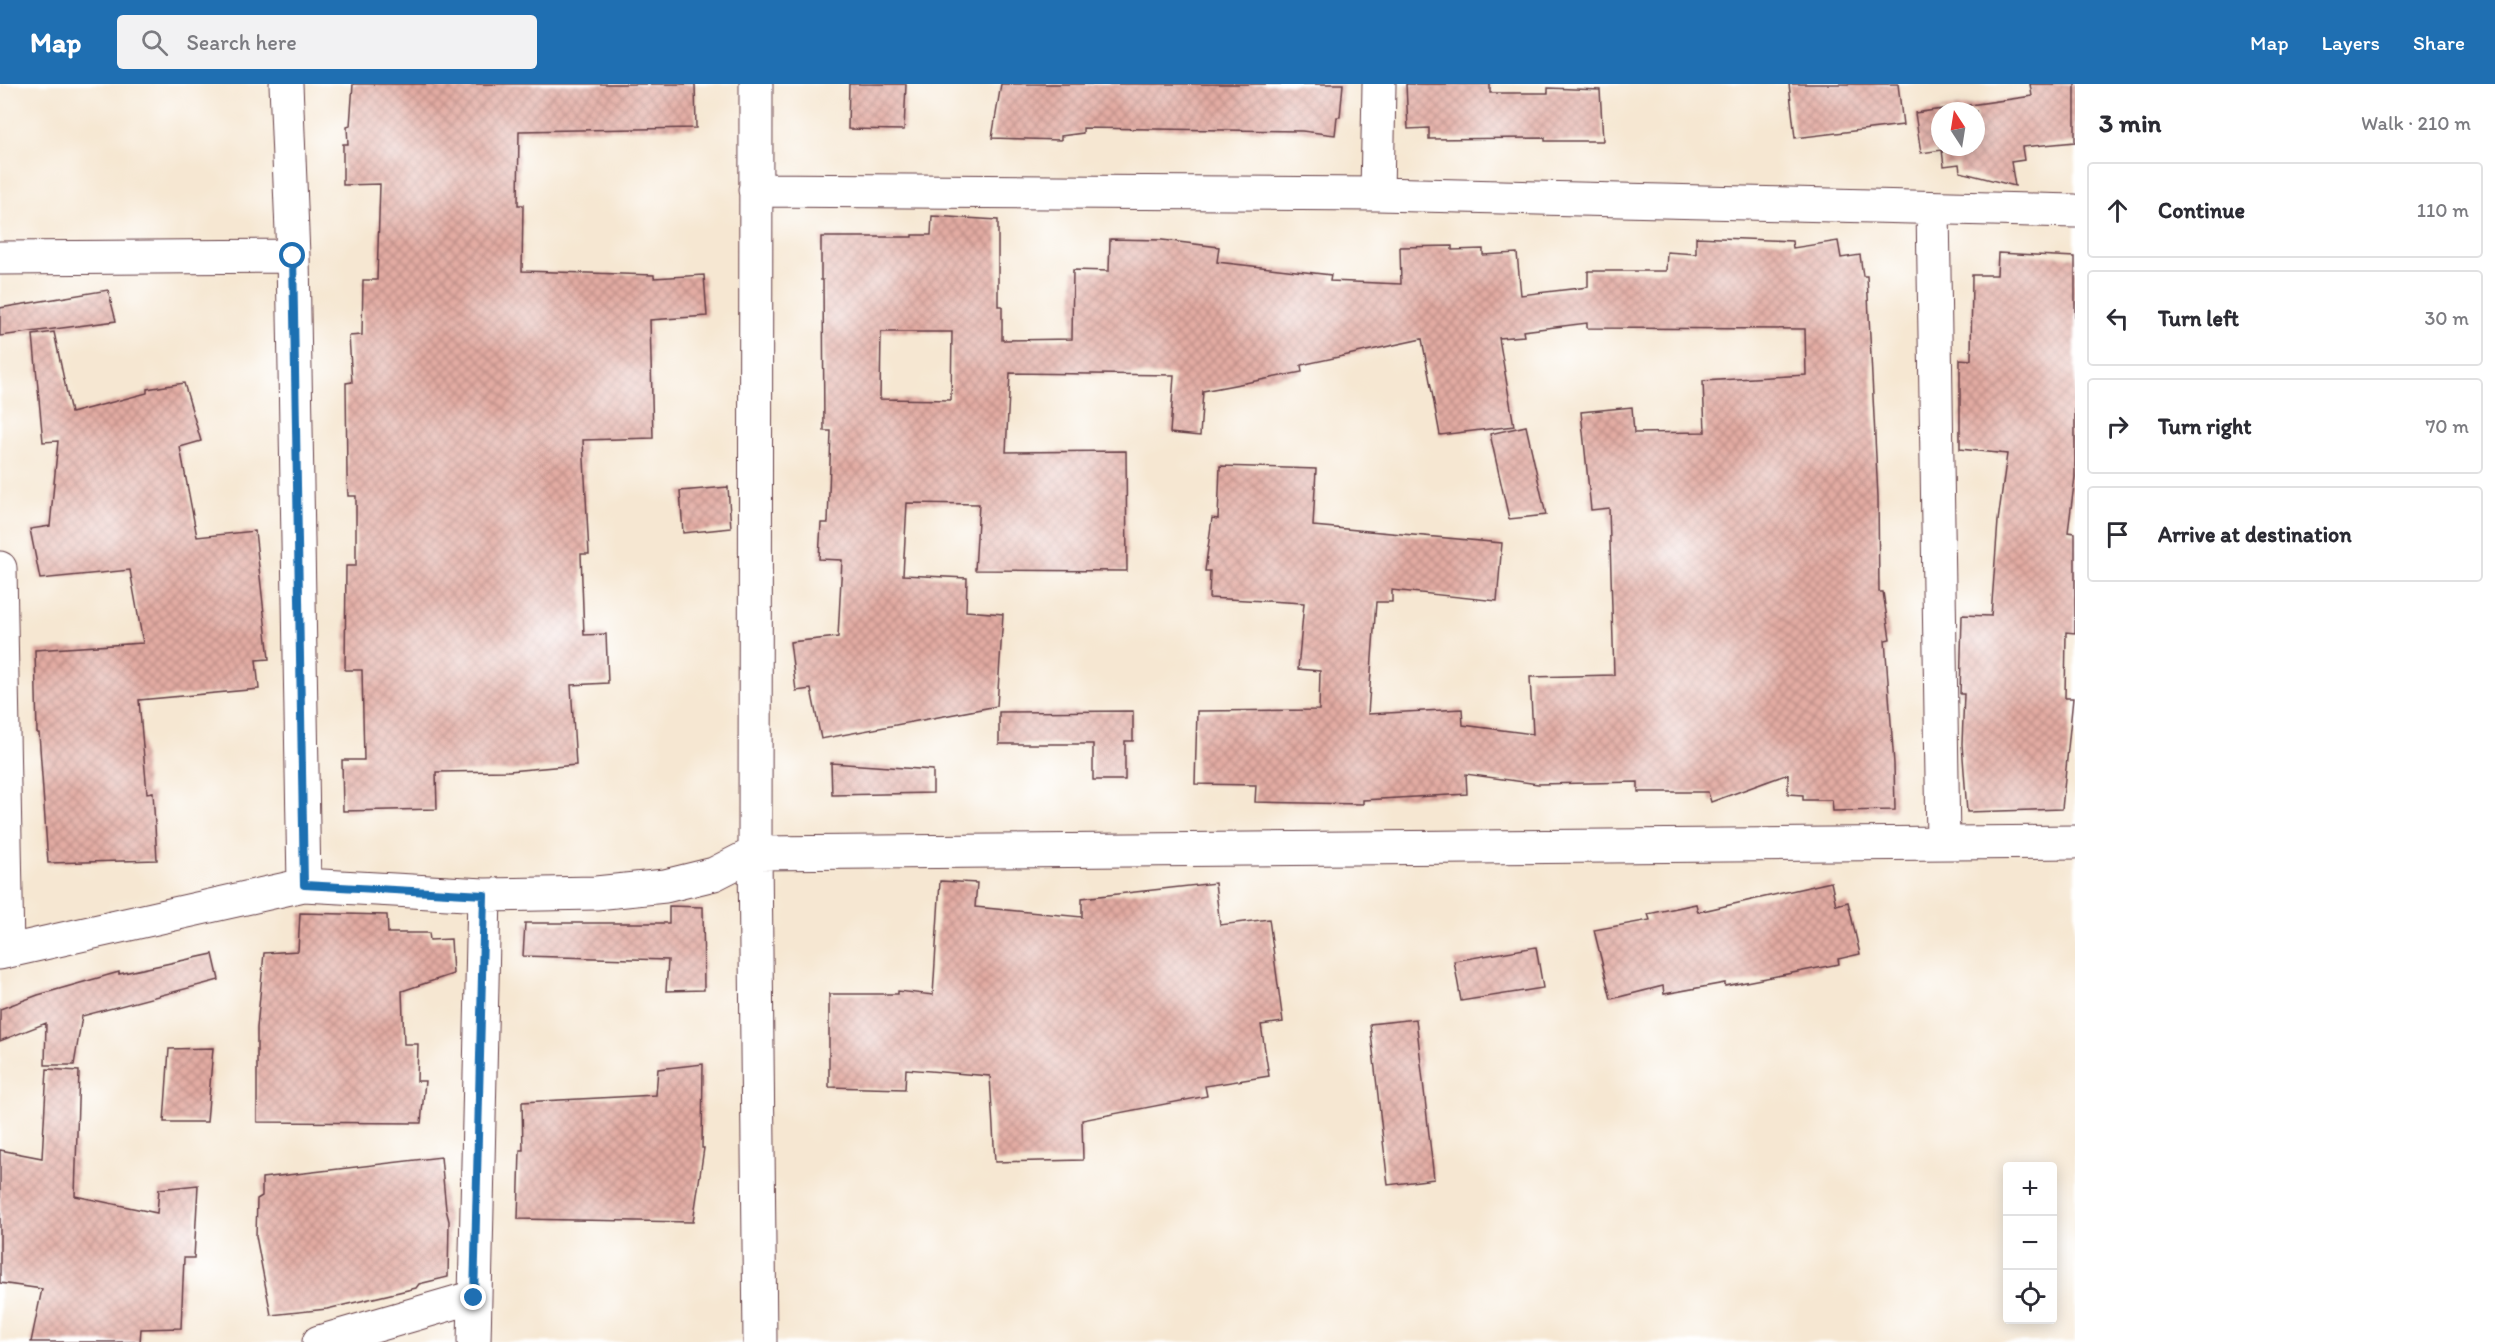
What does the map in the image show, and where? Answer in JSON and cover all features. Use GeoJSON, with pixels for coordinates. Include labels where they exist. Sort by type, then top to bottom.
{"type":"FeatureCollection","features":[{"type":"Feature","properties":{"kind":"street"},"geometry":{"type":"LineString","coordinates":[[286,84],[293,256],[304,885]]}},
{"type":"Feature","properties":{"kind":"street"},"geometry":{"type":"LineString","coordinates":[[756,84],[755,852],[760,1342]]}},
{"type":"Feature","properties":{"kind":"street"},"geometry":{"type":"LineString","coordinates":[[1377,194],[1379,84]]}},
{"type":"Feature","properties":{"kind":"street"},"geometry":{"type":"LineString","coordinates":[[755,190],[1377,194],[2075,211]]}},
{"type":"Feature","properties":{"kind":"street"},"geometry":{"type":"LineString","coordinates":[[1933,208],[1943,842]]}},
{"type":"Feature","properties":{"kind":"street"},"geometry":{"type":"LineString","coordinates":[[0,258],[293,256]]}},
{"type":"Feature","properties":{"kind":"street"},"geometry":{"type":"LineString","coordinates":[[0,568],[3,952],[304,885],[484,895],[596,893],[665,886],[714,874],[755,852],[2075,842]]}},
{"type":"Feature","properties":{"kind":"street"},"geometry":{"type":"LineString","coordinates":[[474,1342],[484,895]]}},
{"type":"Feature","properties":{"kind":"street"},"geometry":{"type":"LineString","coordinates":[[319,1342],[474,1298]]}},
{"type":"Feature","properties":{"kind":"building"},"geometry":{"type":"Polygon","coordinates":[[[353,84],[695,84],[696,128],[519,131],[518,205],[523,205],[522,271],[654,275],[654,278],[704,275],[707,316],[650,320],[653,438],[583,440],[589,554],[581,554],[584,635],[606,634],[608,683],[571,685],[576,765],[509,771],[436,772],[437,809],[343,811],[342,760],[364,760],[362,670],[345,670],[346,566],[356,566],[356,496],[348,496],[346,383],[352,382],[349,336],[362,335],[363,280],[377,280],[380,184],[343,185],[343,144],[348,144],[347,127],[350,126],[353,84]]]}},
{"type":"Feature","properties":{"kind":"building"},"geometry":{"type":"Polygon","coordinates":[[[849,84],[906,84],[904,130],[848,129],[849,84]]]}},
{"type":"Feature","properties":{"kind":"building"},"geometry":{"type":"Polygon","coordinates":[[[1001,84],[1343,84],[1340,117],[1337,117],[1335,135],[1302,131],[1083,128],[1083,133],[1061,136],[1061,140],[992,138],[1001,84]]]}},
{"type":"Feature","properties":{"kind":"building"},"geometry":{"type":"Polygon","coordinates":[[[1406,84],[1490,84],[1490,93],[1548,93],[1548,88],[1600,90],[1603,141],[1545,141],[1545,138],[1429,139],[1429,128],[1408,129],[1406,84]]]}},
{"type":"Feature","properties":{"kind":"building"},"geometry":{"type":"Polygon","coordinates":[[[1789,84],[1898,84],[1903,125],[1795,138],[1789,84]]]}},
{"type":"Feature","properties":{"kind":"building"},"geometry":{"type":"Polygon","coordinates":[[[2030,84],[2075,84],[2075,142],[2022,147],[2024,160],[2011,162],[2015,186],[1960,172],[1959,164],[1944,166],[1943,156],[1985,156],[1985,103],[2032,96],[2030,84]]]}},
{"type":"Feature","properties":{"kind":"building"},"geometry":{"type":"Polygon","coordinates":[[[1931,111],[1931,152],[1921,153],[1915,113],[1931,111]]]}},
{"type":"Feature","properties":{"kind":"building"},"geometry":{"type":"Polygon","coordinates":[[[932,216],[998,220],[998,306],[1002,306],[1002,340],[1072,339],[1073,270],[1109,271],[1110,239],[1162,240],[1219,247],[1217,262],[1331,275],[1330,281],[1401,284],[1400,247],[1452,246],[1452,250],[1483,249],[1483,255],[1517,253],[1521,295],[1588,287],[1588,271],[1666,271],[1667,252],[1696,254],[1696,237],[1792,241],[1793,248],[1838,241],[1841,258],[1860,255],[1863,276],[1867,276],[1878,497],[1879,592],[1883,592],[1890,639],[1885,640],[1895,810],[1833,811],[1832,800],[1803,800],[1803,795],[1788,794],[1788,774],[1711,802],[1708,792],[1638,792],[1638,782],[1538,784],[1466,774],[1467,794],[1363,800],[1363,804],[1255,802],[1256,785],[1195,784],[1197,711],[1319,710],[1320,671],[1298,669],[1304,603],[1209,598],[1210,571],[1205,571],[1212,518],[1218,519],[1220,466],[1316,469],[1313,526],[1502,543],[1497,601],[1392,590],[1392,602],[1376,602],[1368,714],[1462,709],[1463,725],[1533,734],[1530,677],[1614,675],[1609,508],[1591,510],[1581,412],[1632,407],[1634,433],[1705,432],[1703,381],[1806,375],[1805,329],[1587,328],[1587,323],[1523,331],[1524,336],[1499,338],[1514,426],[1440,435],[1422,339],[1301,365],[1302,372],[1203,391],[1200,436],[1170,433],[1174,375],[1010,373],[1006,452],[1126,451],[1127,571],[975,570],[979,504],[907,503],[903,575],[967,578],[966,611],[1003,614],[997,706],[821,739],[811,689],[796,691],[790,642],[838,637],[842,560],[819,559],[821,523],[828,523],[831,431],[824,431],[821,237],[931,235],[932,216]],[[881,332],[880,399],[951,400],[952,332],[881,332]]]}},
{"type":"Feature","properties":{"kind":"building"},"geometry":{"type":"Polygon","coordinates":[[[1998,253],[2075,257],[2075,477],[2068,532],[2075,533],[2075,633],[2066,632],[2065,698],[2073,698],[2062,809],[1967,812],[1962,744],[1964,694],[1960,694],[1962,615],[1991,616],[1998,521],[2007,454],[1960,449],[1960,359],[1971,360],[1972,275],[1997,275],[1998,253]]]}},
{"type":"Feature","properties":{"kind":"building"},"geometry":{"type":"Polygon","coordinates":[[[108,290],[116,321],[0,336],[0,308],[108,290]]]}},
{"type":"Feature","properties":{"kind":"building"},"geometry":{"type":"Polygon","coordinates":[[[54,332],[71,413],[147,393],[147,389],[184,383],[201,441],[180,447],[197,537],[255,531],[269,659],[256,660],[259,689],[139,700],[147,793],[153,792],[157,860],[48,863],[39,733],[37,733],[35,650],[143,643],[130,570],[40,579],[30,529],[50,526],[58,441],[43,442],[33,335],[54,332]]]}},
{"type":"Feature","properties":{"kind":"building"},"geometry":{"type":"Polygon","coordinates":[[[1526,426],[1546,515],[1509,519],[1490,434],[1526,426]]]}},
{"type":"Feature","properties":{"kind":"building"},"geometry":{"type":"Polygon","coordinates":[[[728,487],[731,528],[683,533],[680,491],[728,487]]]}},
{"type":"Feature","properties":{"kind":"building"},"geometry":{"type":"Polygon","coordinates":[[[1133,711],[1133,741],[1125,741],[1125,780],[1093,780],[1093,744],[999,744],[999,712],[1133,711]]]}},
{"type":"Feature","properties":{"kind":"building"},"geometry":{"type":"Polygon","coordinates":[[[831,763],[933,770],[933,793],[832,795],[831,763]]]}},
{"type":"Feature","properties":{"kind":"building"},"geometry":{"type":"Polygon","coordinates":[[[940,881],[977,883],[975,907],[1082,917],[1082,898],[1215,883],[1220,925],[1269,919],[1283,1022],[1261,1025],[1269,1076],[1205,1086],[1207,1096],[1082,1120],[1083,1160],[995,1162],[990,1076],[906,1069],[905,1089],[829,1087],[829,994],[898,994],[898,991],[933,995],[940,881]]]}},
{"type":"Feature","properties":{"kind":"building"},"geometry":{"type":"Polygon","coordinates":[[[1831,882],[1836,905],[1848,902],[1860,954],[1838,959],[1839,964],[1725,986],[1725,983],[1664,994],[1663,986],[1611,999],[1594,930],[1650,920],[1648,914],[1696,904],[1698,912],[1831,882]]]}},
{"type":"Feature","properties":{"kind":"building"},"geometry":{"type":"Polygon","coordinates":[[[669,906],[703,907],[704,990],[666,991],[668,960],[523,956],[525,923],[669,923],[669,906]]]}},
{"type":"Feature","properties":{"kind":"building"},"geometry":{"type":"Polygon","coordinates":[[[300,913],[387,915],[388,933],[429,933],[430,940],[451,939],[453,974],[402,991],[404,1044],[418,1044],[417,1081],[425,1081],[421,1123],[257,1122],[257,1028],[264,953],[298,951],[300,913]]]}},
{"type":"Feature","properties":{"kind":"building"},"geometry":{"type":"Polygon","coordinates":[[[1536,947],[1543,988],[1461,1001],[1454,961],[1536,947]]]}},
{"type":"Feature","properties":{"kind":"building"},"geometry":{"type":"Polygon","coordinates":[[[213,954],[219,980],[82,1016],[74,1065],[45,1065],[46,1023],[0,1041],[0,1009],[38,995],[119,972],[119,974],[213,954]]]}},
{"type":"Feature","properties":{"kind":"building"},"geometry":{"type":"Polygon","coordinates":[[[1416,1019],[1434,1179],[1388,1185],[1370,1024],[1416,1019]]]}},
{"type":"Feature","properties":{"kind":"building"},"geometry":{"type":"Polygon","coordinates":[[[213,1048],[207,1122],[164,1122],[169,1049],[213,1048]]]}},
{"type":"Feature","properties":{"kind":"building"},"geometry":{"type":"Polygon","coordinates":[[[703,1064],[702,1148],[704,1148],[693,1222],[518,1219],[520,1150],[523,1150],[522,1102],[656,1095],[658,1069],[703,1064]]]}},
{"type":"Feature","properties":{"kind":"building"},"geometry":{"type":"Polygon","coordinates":[[[47,1069],[79,1071],[75,1196],[157,1213],[159,1189],[198,1185],[194,1258],[184,1258],[181,1328],[141,1329],[140,1342],[31,1342],[42,1289],[0,1283],[0,1150],[42,1158],[47,1069]]]}},
{"type":"Feature","properties":{"kind":"building"},"geometry":{"type":"Polygon","coordinates":[[[441,1157],[449,1221],[448,1277],[419,1284],[416,1288],[327,1309],[271,1315],[256,1236],[257,1199],[262,1196],[262,1178],[441,1157]]]}},
{"type":"Feature","properties":{"kind":"route"},"geometry":{"type":"LineString","coordinates":[[293,256],[304,885],[484,895],[474,1298]]}}]}
